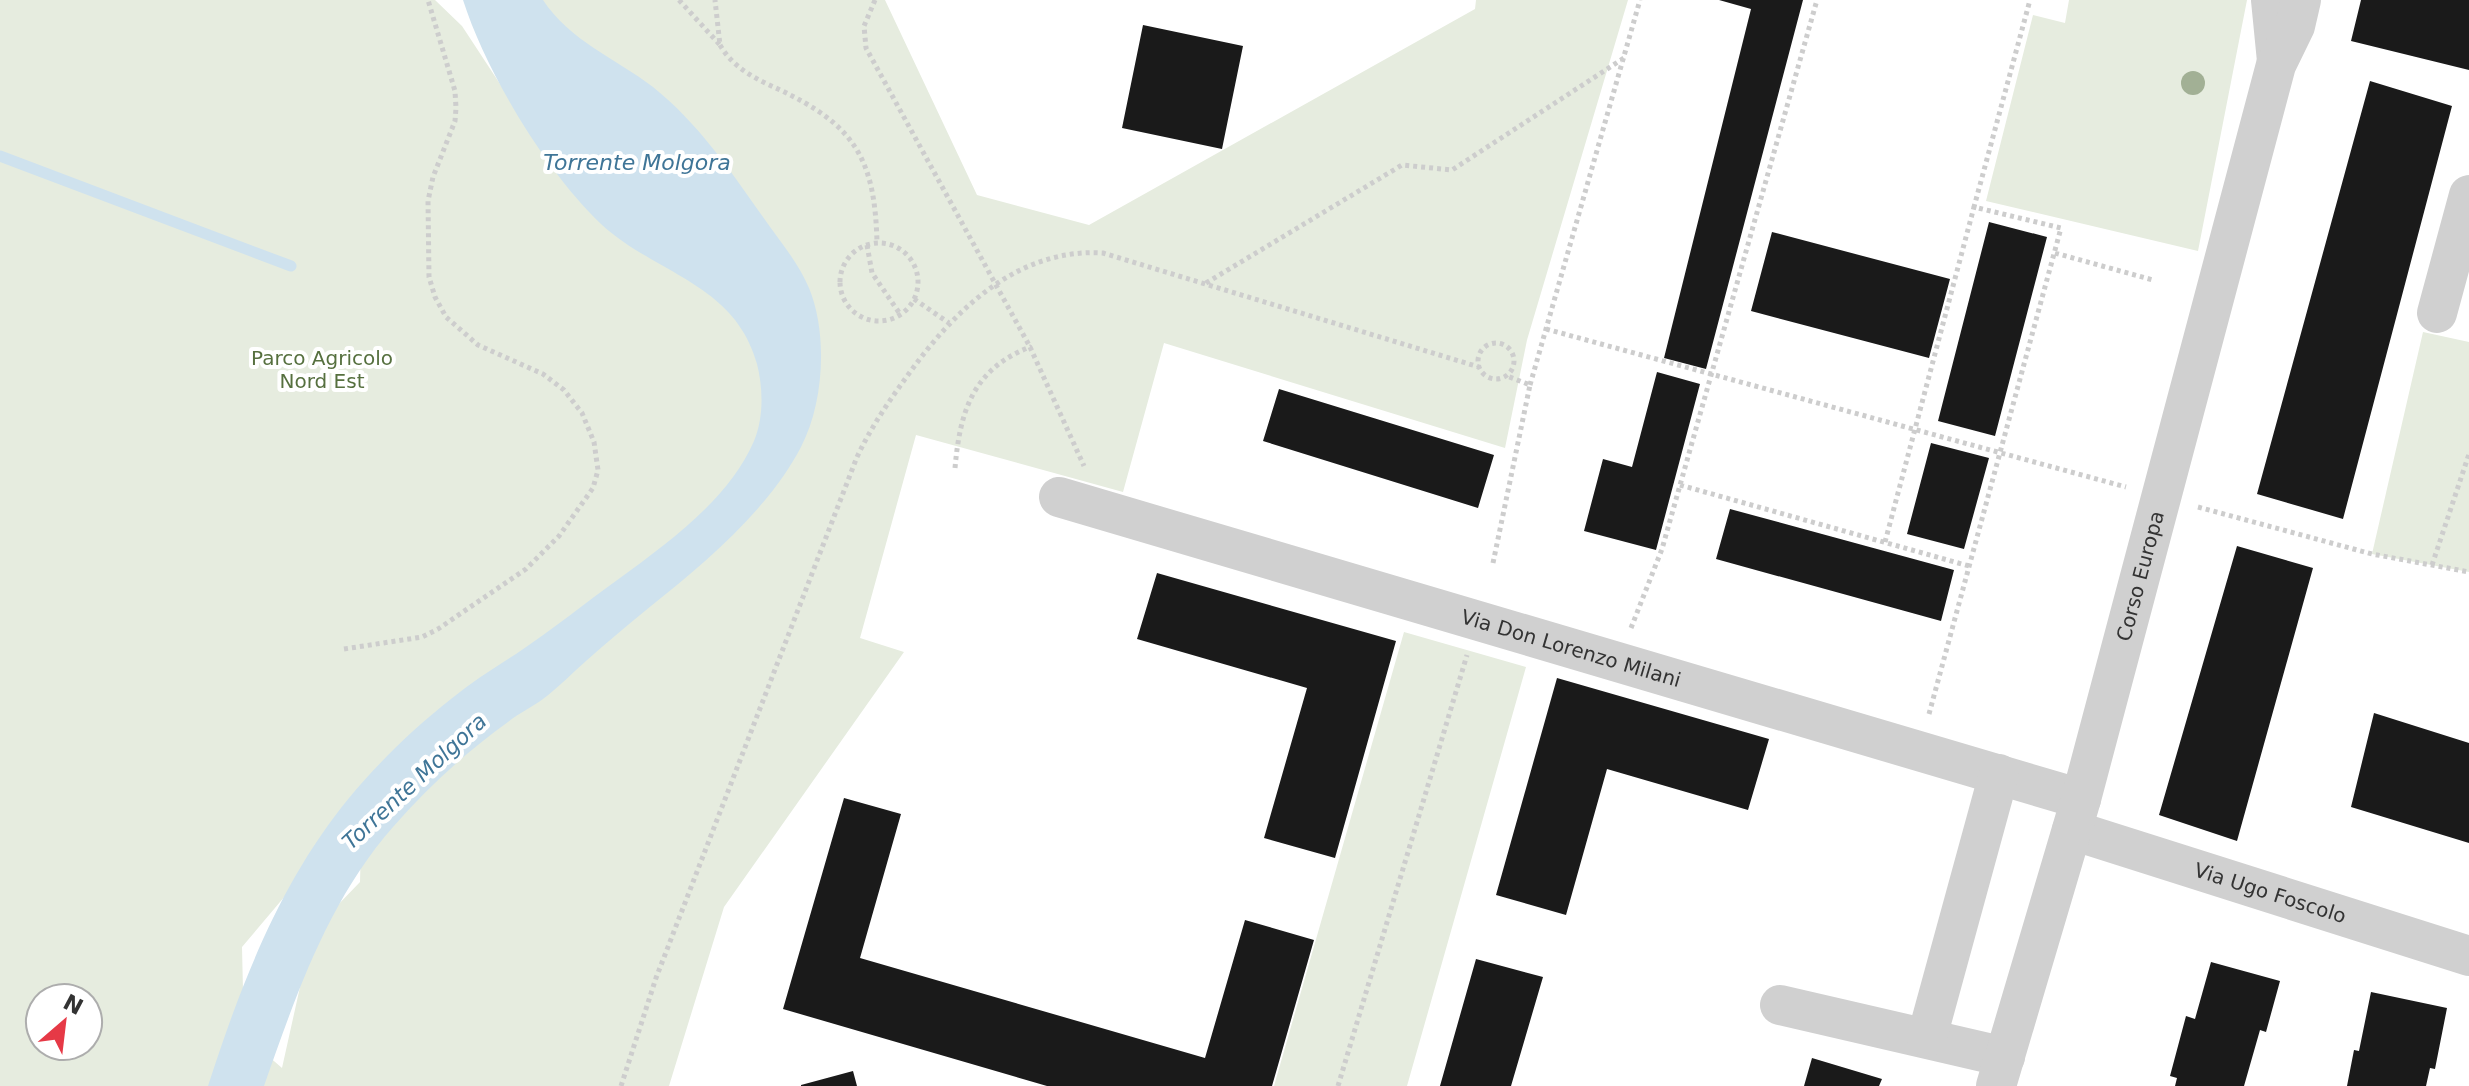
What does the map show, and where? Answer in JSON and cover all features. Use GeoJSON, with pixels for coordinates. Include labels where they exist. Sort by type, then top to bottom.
{"type":"FeatureCollection","features":[{"type":"Feature","properties":{"kind":"street","name":"Corso Europa"},"geometry":{"type":"LineString","coordinates":[[2000,1072],[2077,814],[2179,501],[2276,65],[2271,0]]}},
{"type":"Feature","properties":{"kind":"street","name":"Corso Europa"},"geometry":{"type":"LineString","coordinates":[[2276,65],[2290,39],[2301,0]]}},
{"type":"Feature","properties":{"kind":"street"},"geometry":{"type":"LineString","coordinates":[[2437,313],[2469,195]]}},
{"type":"Feature","properties":{"kind":"street","name":"Via Don Lorenzo Milani"},"geometry":{"type":"LineString","coordinates":[[1059,497],[1999,774],[2077,814]]}},
{"type":"Feature","properties":{"kind":"street"},"geometry":{"type":"LineString","coordinates":[[1927,1037],[1999,774]]}},
{"type":"Feature","properties":{"kind":"street","name":"Via Ugo Foscolo"},"geometry":{"type":"LineString","coordinates":[[2077,814],[2469,956]]}},
{"type":"Feature","properties":{"kind":"street"},"geometry":{"type":"LineString","coordinates":[[1780,1005],[1927,1037],[2000,1072]]}},
{"type":"Feature","properties":{"kind":"path"},"geometry":{"type":"LineString","coordinates":[[344,649],[422,637],[526,569],[559,536],[593,488],[598,470],[594,442],[582,413],[564,390],[543,374],[478,345],[446,317],[435,297],[429,277],[428,201],[433,177],[455,121],[456,108],[455,91],[428,0]]}},
{"type":"Feature","properties":{"kind":"path"},"geometry":{"type":"LineString","coordinates":[[679,0],[739,68],[814,107],[844,132],[869,173],[877,220],[877,243]]}},
{"type":"Feature","properties":{"kind":"path"},"geometry":{"type":"LineString","coordinates":[[715,0],[720,45]]}},
{"type":"Feature","properties":{"kind":"path"},"geometry":{"type":"LineString","coordinates":[[875,0],[864,26],[866,48],[1030,347],[1104,510]]}},
{"type":"Feature","properties":{"kind":"path"},"geometry":{"type":"LineString","coordinates":[[1493,563],[1530,385],[1640,0]]}},
{"type":"Feature","properties":{"kind":"path"},"geometry":{"type":"LineString","coordinates":[[1618,662],[1662,549],[1817,0]]}},
{"type":"Feature","properties":{"kind":"path"},"geometry":{"type":"LineString","coordinates":[[1885,542],[2030,0]]}},
{"type":"Feature","properties":{"kind":"path"},"geometry":{"type":"LineString","coordinates":[[1206,283],[1402,165],[1452,170],[1624,58]]}},
{"type":"Feature","properties":{"kind":"path"},"geometry":{"type":"LineString","coordinates":[[1919,750],[2061,228],[1974,207]]}},
{"type":"Feature","properties":{"kind":"path"},"geometry":{"type":"LineString","coordinates":[[877,243],[897,248],[912,261],[918,278],[914,299],[900,314],[889,319],[869,319],[855,312],[845,300],[840,286],[843,267],[853,253],[877,243]]}},
{"type":"Feature","properties":{"kind":"path"},"geometry":{"type":"LineString","coordinates":[[867,245],[872,273],[900,314]]}},
{"type":"Feature","properties":{"kind":"path"},"geometry":{"type":"LineString","coordinates":[[621,1086],[656,978],[849,475],[873,424],[896,390],[966,305],[995,284],[1045,260],[1085,252],[1103,253],[1479,367]]}},
{"type":"Feature","properties":{"kind":"path"},"geometry":{"type":"LineString","coordinates":[[2055,253],[2153,280]]}},
{"type":"Feature","properties":{"kind":"path"},"geometry":{"type":"LineString","coordinates":[[914,299],[949,323]]}},
{"type":"Feature","properties":{"kind":"path"},"geometry":{"type":"LineString","coordinates":[[1546,329],[2372,554],[2469,572]]}},
{"type":"Feature","properties":{"kind":"path"},"geometry":{"type":"LineString","coordinates":[[1507,376],[1513,368],[1514,359],[1509,348],[1491,344],[1483,349],[1478,357],[1482,374],[1491,379],[1507,376],[1530,385]]}},
{"type":"Feature","properties":{"kind":"path"},"geometry":{"type":"LineString","coordinates":[[955,468],[959,427],[975,390],[996,365],[1030,347]]}},
{"type":"Feature","properties":{"kind":"path"},"geometry":{"type":"LineString","coordinates":[[2432,565],[2469,454]]}},
{"type":"Feature","properties":{"kind":"path"},"geometry":{"type":"LineString","coordinates":[[1680,485],[1969,566]]}},
{"type":"Feature","properties":{"kind":"path"},"geometry":{"type":"LineString","coordinates":[[1338,1086],[1471,643]]}},
{"type":"Feature","properties":{"kind":"green space","name":"Parco Agricolo Nord Est"},"geometry":{"type":"Polygon","coordinates":[[[0,0],[435,0],[462,26],[504,90],[562,109],[484,0],[885,0],[977,195],[1089,225],[1475,9],[1476,0],[1628,0],[1527,340],[1505,448],[1164,343],[1123,492],[916,435],[860,638],[904,652],[724,907],[669,1086],[0,1086],[0,0]],[[362,805],[242,947],[244,1035],[282,1068],[304,969],[333,910],[360,882],[362,805]]]}},
{"type":"Feature","properties":{"kind":"green space"},"geometry":{"type":"Polygon","coordinates":[[[2069,0],[2247,0],[2198,251],[1986,201],[2033,15],[2065,23],[2069,0]]]}},
{"type":"Feature","properties":{"kind":"green space"},"geometry":{"type":"Polygon","coordinates":[[[2423,332],[2469,342],[2469,572],[2372,554],[2423,332]]]}},
{"type":"Feature","properties":{"kind":"green space"},"geometry":{"type":"Polygon","coordinates":[[[1404,632],[1526,667],[1407,1086],[1274,1086],[1404,632]]]}},
{"type":"Feature","properties":{"kind":"water","name":"Torrente Molgora"},"geometry":{"type":"Polygon","coordinates":[[[463,0],[543,0],[566,27],[653,87],[699,132],[788,251],[809,288],[821,347],[815,410],[801,447],[787,470],[734,534],[549,695],[512,719],[462,759],[393,827],[370,856],[332,917],[302,984],[264,1086],[208,1086],[234,1010],[265,935],[302,864],[349,798],[397,746],[437,710],[543,636],[696,518],[743,462],[760,422],[761,393],[757,364],[746,337],[731,315],[691,282],[622,241],[580,202],[539,149],[502,89],[463,0]]]}},
{"type":"Feature","properties":{"kind":"building"},"geometry":{"type":"Polygon","coordinates":[[[1719,0],[1803,0],[1706,369],[1664,358],[1751,9],[1719,0]]]}},
{"type":"Feature","properties":{"kind":"building"},"geometry":{"type":"Polygon","coordinates":[[[2361,0],[2469,0],[2469,70],[2351,41],[2361,0]]]}},
{"type":"Feature","properties":{"kind":"building"},"geometry":{"type":"Polygon","coordinates":[[[1143,25],[1243,46],[1222,149],[1122,128],[1143,25]]]}},
{"type":"Feature","properties":{"kind":"building"},"geometry":{"type":"Polygon","coordinates":[[[2370,81],[2452,106],[2343,519],[2257,494],[2370,81]]]}},
{"type":"Feature","properties":{"kind":"building"},"geometry":{"type":"Polygon","coordinates":[[[1989,222],[2047,237],[1995,436],[1938,421],[1989,222]]]}},
{"type":"Feature","properties":{"kind":"building"},"geometry":{"type":"Polygon","coordinates":[[[1772,232],[1950,279],[1929,358],[1751,311],[1772,232]]]}},
{"type":"Feature","properties":{"kind":"building"},"geometry":{"type":"Polygon","coordinates":[[[1657,372],[1700,384],[1656,550],[1584,531],[1603,459],[1632,467],[1657,372]]]}},
{"type":"Feature","properties":{"kind":"building"},"geometry":{"type":"Polygon","coordinates":[[[1279,389],[1494,455],[1478,508],[1263,441],[1279,389]]]}},
{"type":"Feature","properties":{"kind":"building"},"geometry":{"type":"Polygon","coordinates":[[[1931,443],[1989,458],[1964,549],[1907,534],[1931,443]]]}},
{"type":"Feature","properties":{"kind":"building"},"geometry":{"type":"Polygon","coordinates":[[[1730,509],[1954,570],[1941,621],[1716,559],[1730,509]]]}},
{"type":"Feature","properties":{"kind":"building"},"geometry":{"type":"Polygon","coordinates":[[[2237,546],[2313,568],[2237,841],[2159,815],[2237,546]]]}},
{"type":"Feature","properties":{"kind":"building"},"geometry":{"type":"Polygon","coordinates":[[[1157,573],[1396,641],[1335,858],[1264,838],[1307,688],[1137,639],[1157,573]]]}},
{"type":"Feature","properties":{"kind":"building"},"geometry":{"type":"Polygon","coordinates":[[[1557,678],[1769,739],[1748,810],[1607,769],[1566,915],[1496,895],[1557,678]]]}},
{"type":"Feature","properties":{"kind":"building"},"geometry":{"type":"Polygon","coordinates":[[[2374,713],[2469,743],[2469,843],[2351,807],[2374,713]]]}},
{"type":"Feature","properties":{"kind":"building"},"geometry":{"type":"Polygon","coordinates":[[[844,798],[901,814],[860,958],[1205,1058],[1245,920],[1314,940],[1272,1086],[1047,1086],[783,1009],[844,798]]]}},
{"type":"Feature","properties":{"kind":"building"},"geometry":{"type":"Polygon","coordinates":[[[1476,959],[1543,977],[1511,1086],[1440,1086],[1476,959]]]}},
{"type":"Feature","properties":{"kind":"building"},"geometry":{"type":"Polygon","coordinates":[[[2211,962],[2280,981],[2266,1032],[2260,1030],[2244,1086],[2175,1086],[2177,1078],[2170,1076],[2186,1016],[2195,1019],[2211,962]]]}},
{"type":"Feature","properties":{"kind":"building"},"geometry":{"type":"Polygon","coordinates":[[[2371,992],[2447,1008],[2435,1069],[2430,1068],[2426,1086],[2347,1086],[2354,1050],[2359,1051],[2371,992]]]}},
{"type":"Feature","properties":{"kind":"building"},"geometry":{"type":"Polygon","coordinates":[[[1812,1058],[1882,1079],[1879,1086],[1804,1086],[1812,1058]]]}},
{"type":"Feature","properties":{"kind":"building"},"geometry":{"type":"Polygon","coordinates":[[[853,1071],[857,1086],[801,1086],[801,1085],[853,1071]]]}},
{"type":"Feature","properties":{"kind":"waterway"},"geometry":{"type":"LineString","coordinates":[[0,156],[291,266]]}}]}
